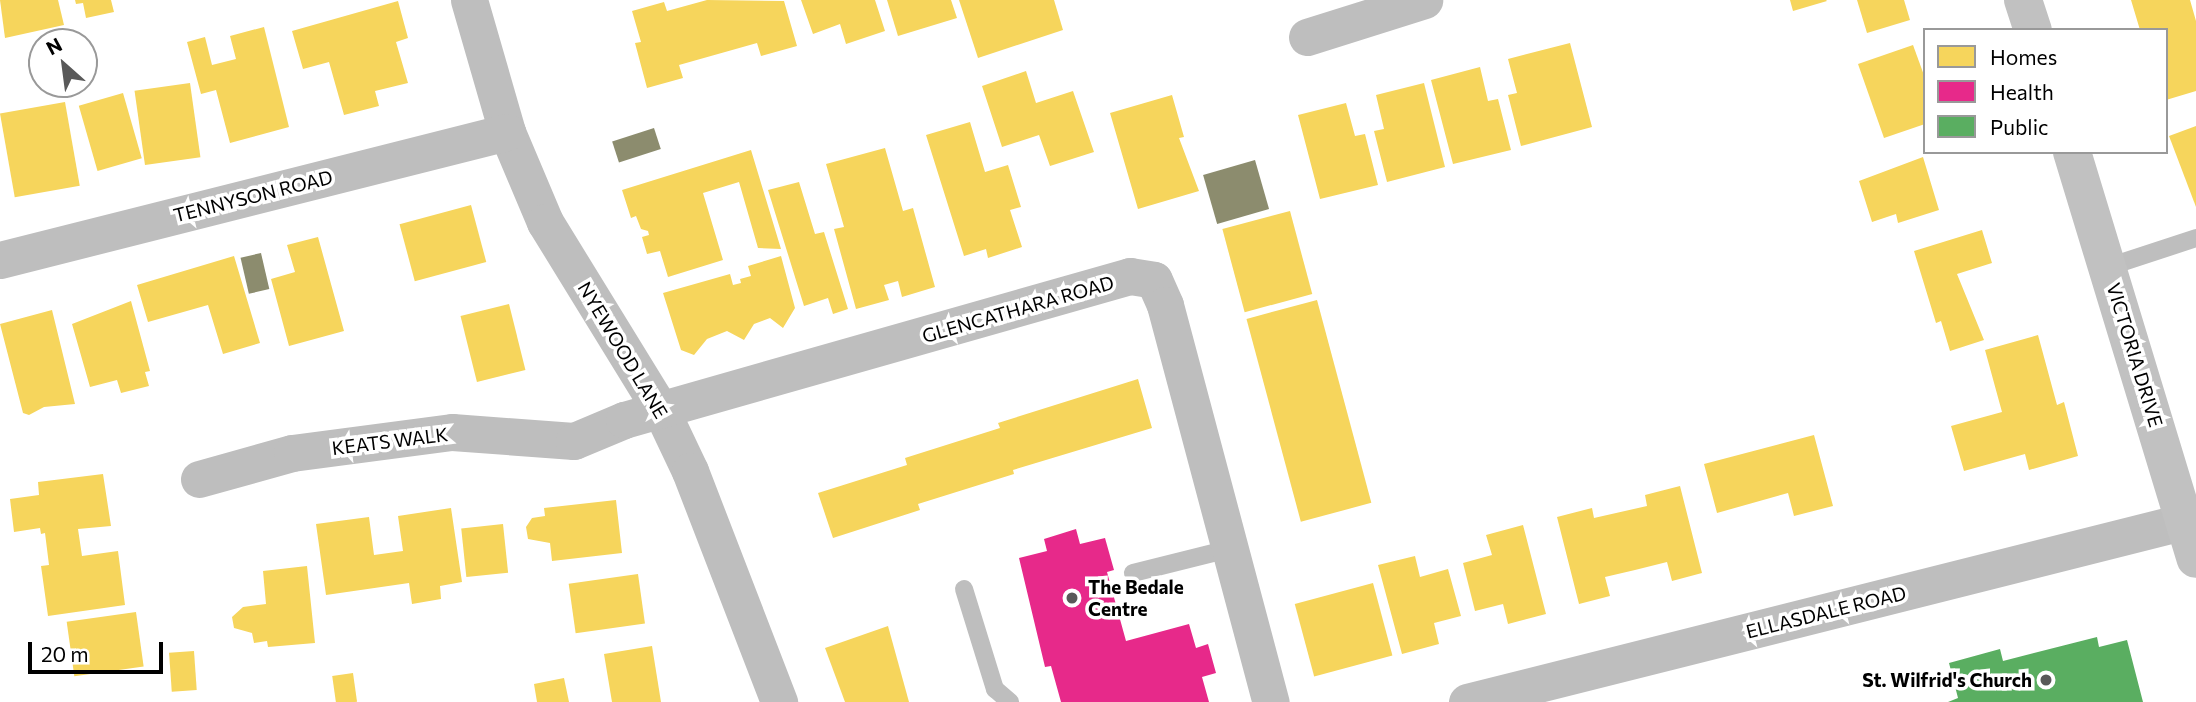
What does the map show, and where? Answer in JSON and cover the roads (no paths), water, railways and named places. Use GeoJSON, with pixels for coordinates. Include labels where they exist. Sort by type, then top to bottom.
{"type":"FeatureCollection","features":[{"type":"Feature","properties":{"kind":"street","name":"NYEWOOD LANE"},"geometry":{"type":"LineString","coordinates":[[469,0],[507,132],[545,222],[663,412],[690,471],[779,702]]}},
{"type":"Feature","properties":{"kind":"street"},"geometry":{"type":"LineString","coordinates":[[1307,37],[1424,0]]}},
{"type":"Feature","properties":{"kind":"street"},"geometry":{"type":"LineString","coordinates":[[2024,0],[2032,28]]}},
{"type":"Feature","properties":{"kind":"street","name":"TENNYSON ROAD"},"geometry":{"type":"LineString","coordinates":[[0,260],[507,132]]}},
{"type":"Feature","properties":{"kind":"street","name":"VICTORIA DRIVE"},"geometry":{"type":"LineString","coordinates":[[2073,154],[2196,559]]}},
{"type":"Feature","properties":{"kind":"street","name":"GLENCATHARA ROAD"},"geometry":{"type":"LineString","coordinates":[[663,412],[1130,276],[1154,280],[1271,702]]}},
{"type":"Feature","properties":{"kind":"street","name":"KEATS WALK"},"geometry":{"type":"LineString","coordinates":[[200,479],[292,453],[452,432],[574,441],[624,420],[663,412]]}},
{"type":"Feature","properties":{"kind":"street","name":"ELLASDALE ROAD"},"geometry":{"type":"LineString","coordinates":[[1467,702],[2186,522]]}},
{"type":"Feature","properties":{"kind":"lane"},"geometry":{"type":"LineString","coordinates":[[2108,267],[2196,238]]}},
{"type":"Feature","properties":{"kind":"lane"},"geometry":{"type":"LineString","coordinates":[[1133,573],[1229,549]]}},
{"type":"Feature","properties":{"kind":"lane"},"geometry":{"type":"LineString","coordinates":[[964,589],[995,689],[1010,702]]}},
{"type":"Feature","properties":{"kind":"place","name":"The Bedale Centre"},"geometry":{"type":"Point","coordinates":[1072,598]}},
{"type":"Feature","properties":{"kind":"place","name":"St. Wilfrid's Church"},"geometry":{"type":"Point","coordinates":[2046,680]}}]}
